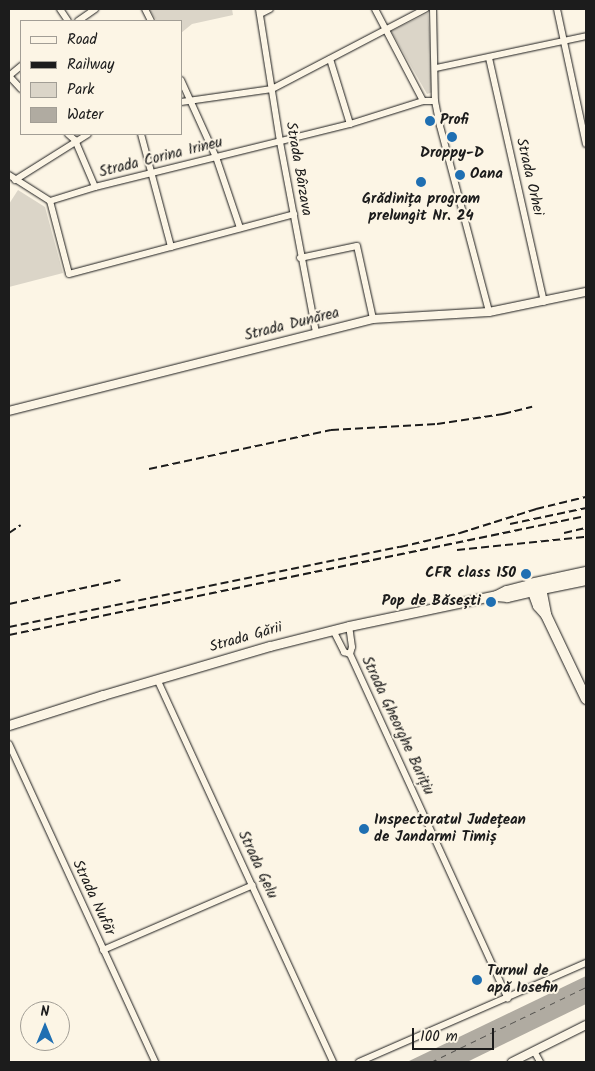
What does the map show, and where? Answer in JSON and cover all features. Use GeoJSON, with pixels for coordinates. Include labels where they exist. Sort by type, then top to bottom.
{"type":"FeatureCollection","features":[{"type":"Feature","properties":{"kind":"main road","name":"Strada Gării"},"geometry":{"type":"LineString","coordinates":[[536,586],[586,572]]}},
{"type":"Feature","properties":{"kind":"main road","name":"Strada Gării"},"geometry":{"type":"LineString","coordinates":[[9,725],[157,679],[349,626],[496,596],[506,590],[586,580]]}},
{"type":"Feature","properties":{"kind":"main road"},"geometry":{"type":"LineString","coordinates":[[536,586],[546,615],[586,699]]}},
{"type":"Feature","properties":{"kind":"street"},"geometry":{"type":"LineString","coordinates":[[60,9],[67,20]]}},
{"type":"Feature","properties":{"kind":"street"},"geometry":{"type":"LineString","coordinates":[[79,20],[95,9]]}},
{"type":"Feature","properties":{"kind":"street"},"geometry":{"type":"LineString","coordinates":[[145,9],[151,20]]}},
{"type":"Feature","properties":{"kind":"street"},"geometry":{"type":"LineString","coordinates":[[260,11],[270,9]]}},
{"type":"Feature","properties":{"kind":"street"},"geometry":{"type":"LineString","coordinates":[[375,9],[423,101]]}},
{"type":"Feature","properties":{"kind":"street"},"geometry":{"type":"LineString","coordinates":[[182,102],[272,89],[425,9]]}},
{"type":"Feature","properties":{"kind":"street"},"geometry":{"type":"LineString","coordinates":[[433,9],[436,68],[435,101],[489,312]]}},
{"type":"Feature","properties":{"kind":"street"},"geometry":{"type":"LineString","coordinates":[[557,9],[586,144]]}},
{"type":"Feature","properties":{"kind":"street","name":"Strada Bârzava"},"geometry":{"type":"LineString","coordinates":[[260,11],[300,258],[316,332]]}},
{"type":"Feature","properties":{"kind":"street"},"geometry":{"type":"LineString","coordinates":[[436,68],[586,36]]}},
{"type":"Feature","properties":{"kind":"street","name":"Strada Orhei"},"geometry":{"type":"LineString","coordinates":[[489,58],[544,302]]}},
{"type":"Feature","properties":{"kind":"street"},"geometry":{"type":"LineString","coordinates":[[330,60],[350,124]]}},
{"type":"Feature","properties":{"kind":"street"},"geometry":{"type":"LineString","coordinates":[[20,67],[9,76],[20,87]]}},
{"type":"Feature","properties":{"kind":"street"},"geometry":{"type":"LineString","coordinates":[[182,82],[216,157],[240,228]]}},
{"type":"Feature","properties":{"kind":"street","name":"Strada Corina Irineu"},"geometry":{"type":"LineString","coordinates":[[50,202],[96,187],[152,175],[350,124],[423,101],[435,101]]}},
{"type":"Feature","properties":{"kind":"street"},"geometry":{"type":"LineString","coordinates":[[69,135],[74,140],[96,187]]}},
{"type":"Feature","properties":{"kind":"street"},"geometry":{"type":"LineString","coordinates":[[86,135],[74,140],[12,178],[50,202],[69,274],[294,214]]}},
{"type":"Feature","properties":{"kind":"street"},"geometry":{"type":"LineString","coordinates":[[141,135],[171,247]]}},
{"type":"Feature","properties":{"kind":"street"},"geometry":{"type":"LineString","coordinates":[[300,258],[357,246],[373,319]]}},
{"type":"Feature","properties":{"kind":"street","name":"Strada Dunărea"},"geometry":{"type":"LineString","coordinates":[[9,411],[373,319],[489,312],[586,292]]}},
{"type":"Feature","properties":{"kind":"street","name":"Strada Gheorghe Barițiu"},"geometry":{"type":"LineString","coordinates":[[349,626],[352,646],[350,654],[508,999]]}},
{"type":"Feature","properties":{"kind":"street","name":"Strada Gheorghe Barițiu"},"geometry":{"type":"LineString","coordinates":[[334,630],[344,652],[350,654]]}},
{"type":"Feature","properties":{"kind":"street","name":"Strada Gelu"},"geometry":{"type":"LineString","coordinates":[[157,679],[333,1062]]}},
{"type":"Feature","properties":{"kind":"street","name":"Strada Nufăr"},"geometry":{"type":"LineString","coordinates":[[9,744],[155,1062]]}},
{"type":"Feature","properties":{"kind":"street"},"geometry":{"type":"LineString","coordinates":[[103,950],[252,885]]}},
{"type":"Feature","properties":{"kind":"street"},"geometry":{"type":"LineString","coordinates":[[359,1062],[508,999],[586,963]]}},
{"type":"Feature","properties":{"kind":"street"},"geometry":{"type":"LineString","coordinates":[[512,1062],[586,1025]]}},
{"type":"Feature","properties":{"kind":"street"},"geometry":{"type":"LineString","coordinates":[[534,1051],[540,1062]]}},
{"type":"Feature","properties":{"kind":"green space"},"geometry":{"type":"Polygon","coordinates":[[[149,9],[232,9],[233,15],[192,24],[182,32],[182,20],[156,20],[149,9]]]}},
{"type":"Feature","properties":{"kind":"green space"},"geometry":{"type":"Polygon","coordinates":[[[428,13],[433,92],[427,94],[391,31],[428,13]]]}},
{"type":"Feature","properties":{"kind":"green space"},"geometry":{"type":"Polygon","coordinates":[[[18,190],[45,207],[63,273],[9,287],[9,204],[18,190]]]}},
{"type":"Feature","properties":{"kind":"water"},"geometry":{"type":"Polygon","coordinates":[[[586,976],[586,1004],[467,1062],[407,1062],[586,976]]]}},
{"type":"Feature","properties":{"kind":"ferry route"},"geometry":{"type":"LineString","coordinates":[[431,1062],[586,987]]}},
{"type":"Feature","properties":{"kind":"railway"},"geometry":{"type":"LineString","coordinates":[[149,469],[331,430],[437,424],[503,414],[532,407]]}},
{"type":"Feature","properties":{"kind":"railway"},"geometry":{"type":"LineString","coordinates":[[9,627],[400,547],[460,533],[536,509],[586,497]]}},
{"type":"Feature","properties":{"kind":"railway"},"geometry":{"type":"LineString","coordinates":[[510,524],[586,508]]}},
{"type":"Feature","properties":{"kind":"railway"},"geometry":{"type":"LineString","coordinates":[[9,635],[586,516]]}},
{"type":"Feature","properties":{"kind":"railway"},"geometry":{"type":"LineString","coordinates":[[9,533],[21,525]]}},
{"type":"Feature","properties":{"kind":"railway"},"geometry":{"type":"LineString","coordinates":[[564,533],[586,528]]}},
{"type":"Feature","properties":{"kind":"railway"},"geometry":{"type":"LineString","coordinates":[[457,550],[586,537]]}},
{"type":"Feature","properties":{"kind":"railway"},"geometry":{"type":"LineString","coordinates":[[9,604],[120,580]]}},
{"type":"Feature","properties":{"kind":"place","name":"Profi"},"geometry":{"type":"Point","coordinates":[430,121]}},
{"type":"Feature","properties":{"kind":"place","name":"Droppy-D"},"geometry":{"type":"Point","coordinates":[452,137]}},
{"type":"Feature","properties":{"kind":"place","name":"Oana"},"geometry":{"type":"Point","coordinates":[460,175]}},
{"type":"Feature","properties":{"kind":"place","name":"Grădinița program prelungit Nr. 24"},"geometry":{"type":"Point","coordinates":[421,182]}},
{"type":"Feature","properties":{"kind":"place","name":"CFR class 150"},"geometry":{"type":"Point","coordinates":[526,574]}},
{"type":"Feature","properties":{"kind":"place","name":"Pop de Băsești"},"geometry":{"type":"Point","coordinates":[491,602]}},
{"type":"Feature","properties":{"kind":"place","name":"Inspectoratul Județean de Jandarmi Timiș"},"geometry":{"type":"Point","coordinates":[364,829]}},
{"type":"Feature","properties":{"kind":"place","name":"Turnul de apă Iosefin"},"geometry":{"type":"Point","coordinates":[477,980]}}]}
